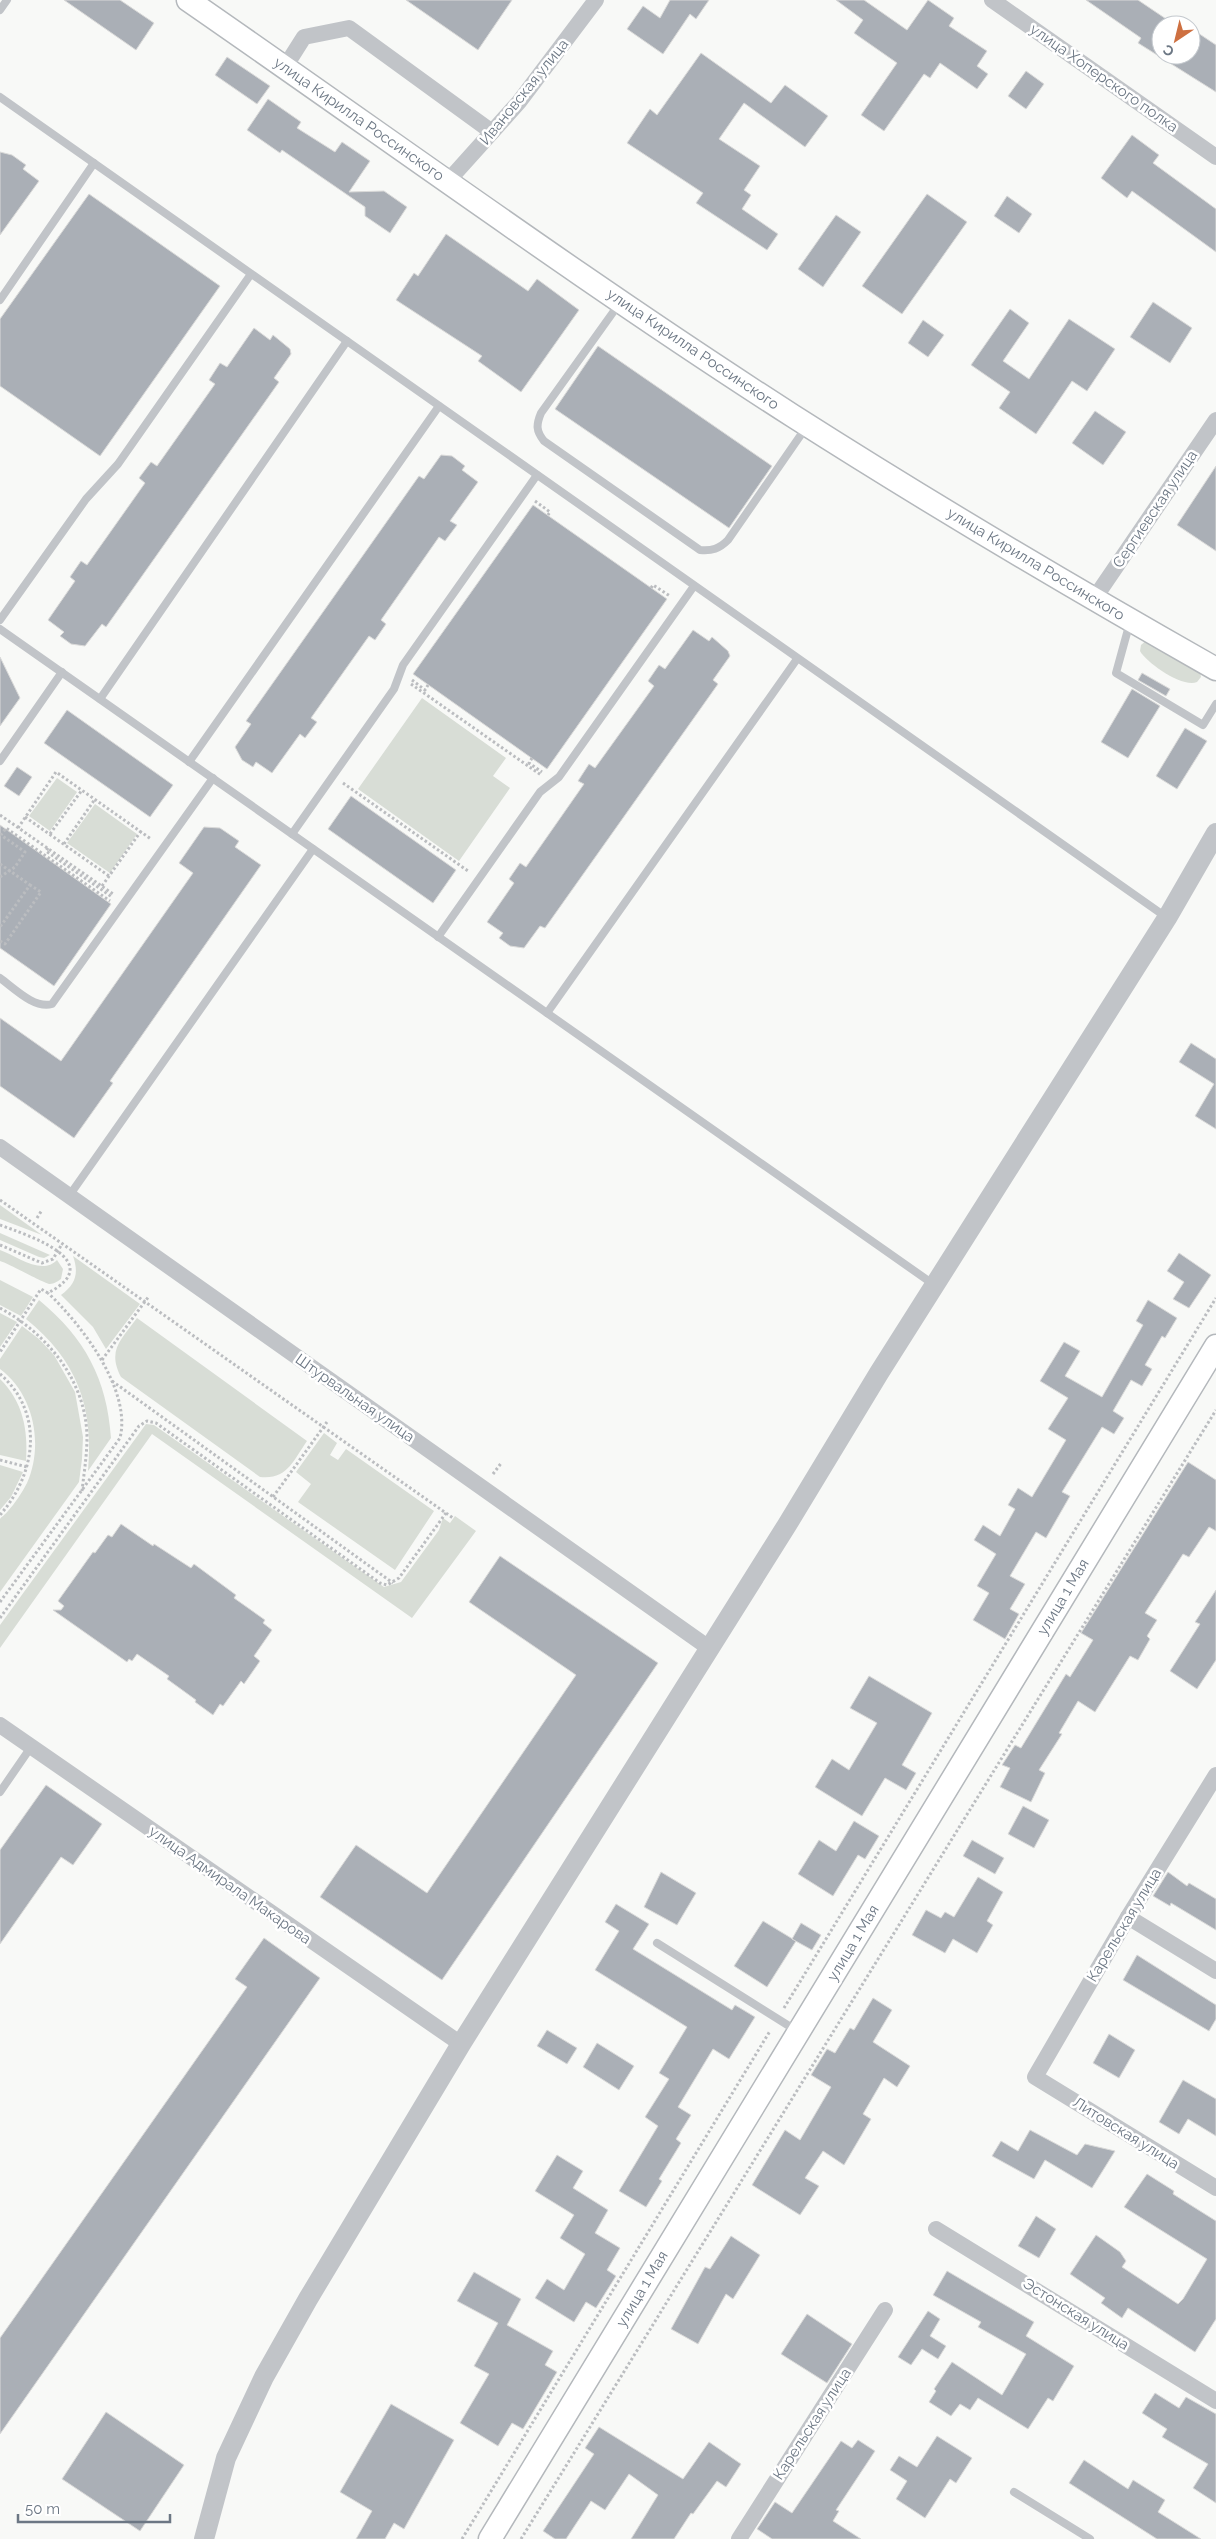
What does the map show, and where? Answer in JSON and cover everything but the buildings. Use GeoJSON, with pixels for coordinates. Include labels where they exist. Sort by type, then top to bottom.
{"type":"FeatureCollection","features":[{"type":"Feature","properties":{"kind":"main road","name":"улица Кирилла Россинского"},"geometry":{"type":"LineString","coordinates":[[188,0],[622,301],[808,425],[1094,599],[1216,669]]}},
{"type":"Feature","properties":{"kind":"main road","name":"улица 1 Мая"},"geometry":{"type":"LineString","coordinates":[[490,2539],[1216,1346]]}},
{"type":"Feature","properties":{"kind":"street","name":"Ивановская улица"},"geometry":{"type":"LineString","coordinates":[[448,181],[519,102],[596,0]]}},
{"type":"Feature","properties":{"kind":"street","name":"улица Хоперского полка"},"geometry":{"type":"LineString","coordinates":[[992,0],[1216,157]]}},
{"type":"Feature","properties":{"kind":"street"},"geometry":{"type":"LineString","coordinates":[[285,67],[304,37],[349,28],[492,132]]}},
{"type":"Feature","properties":{"kind":"street","name":"Сергиевская улица"},"geometry":{"type":"LineString","coordinates":[[1094,599],[1216,420]]}},
{"type":"Feature","properties":{"kind":"street"},"geometry":{"type":"LineString","coordinates":[[204,2539],[226,2458],[264,2377],[461,2044],[1167,918],[1216,833]]}},
{"type":"Feature","properties":{"kind":"street","name":"Штурвальная улица"},"geometry":{"type":"LineString","coordinates":[[0,1147],[709,1648]]}},
{"type":"Feature","properties":{"kind":"street","name":"улица Адмирала Макарова"},"geometry":{"type":"LineString","coordinates":[[0,1726],[461,2044]]}},
{"type":"Feature","properties":{"kind":"street","name":"Карельская улица"},"geometry":{"type":"LineString","coordinates":[[1035,2077],[1128,1917],[1216,1775]]}},
{"type":"Feature","properties":{"kind":"street"},"geometry":{"type":"LineString","coordinates":[[1128,1917],[1216,1971]]}},
{"type":"Feature","properties":{"kind":"street","name":"Литовская улица"},"geometry":{"type":"LineString","coordinates":[[1035,2077],[1216,2188]]}},
{"type":"Feature","properties":{"kind":"street","name":"Эстонская улица"},"geometry":{"type":"LineString","coordinates":[[936,2229],[1216,2401]]}},
{"type":"Feature","properties":{"kind":"street","name":"Карельская улица"},"geometry":{"type":"LineString","coordinates":[[744,2537],[885,2310]]}},
{"type":"Feature","properties":{"kind":"lane"},"geometry":{"type":"LineString","coordinates":[[0,10],[7,0]]}},
{"type":"Feature","properties":{"kind":"lane"},"geometry":{"type":"LineString","coordinates":[[0,97],[1167,918]]}},
{"type":"Feature","properties":{"kind":"lane"},"geometry":{"type":"LineString","coordinates":[[0,300],[94,163]]}},
{"type":"Feature","properties":{"kind":"lane"},"geometry":{"type":"LineString","coordinates":[[0,620],[86,499],[118,464],[251,274]]}},
{"type":"Feature","properties":{"kind":"lane"},"geometry":{"type":"LineString","coordinates":[[622,301],[541,413],[537,423],[538,434],[544,442],[700,550],[715,549],[728,540],[808,425]]}},
{"type":"Feature","properties":{"kind":"lane"},"geometry":{"type":"LineString","coordinates":[[100,699],[347,341]]}},
{"type":"Feature","properties":{"kind":"lane"},"geometry":{"type":"LineString","coordinates":[[189,762],[439,406]]}},
{"type":"Feature","properties":{"kind":"lane"},"geometry":{"type":"LineString","coordinates":[[292,834],[394,689],[404,665],[537,476]]}},
{"type":"Feature","properties":{"kind":"lane"},"geometry":{"type":"LineString","coordinates":[[438,937],[540,792],[558,777],[694,586]]}},
{"type":"Feature","properties":{"kind":"lane"},"geometry":{"type":"LineString","coordinates":[[1130,620],[1116,674],[1203,725],[1216,704]]}},
{"type":"Feature","properties":{"kind":"lane"},"geometry":{"type":"LineString","coordinates":[[0,629],[936,1286]]}},
{"type":"Feature","properties":{"kind":"lane"},"geometry":{"type":"LineString","coordinates":[[548,1013],[797,659]]}},
{"type":"Feature","properties":{"kind":"lane"},"geometry":{"type":"LineString","coordinates":[[0,761],[62,672]]}},
{"type":"Feature","properties":{"kind":"lane"},"geometry":{"type":"LineString","coordinates":[[0,978],[32,1000],[45,1006],[52,1004],[213,778]]}},
{"type":"Feature","properties":{"kind":"lane"},"geometry":{"type":"LineString","coordinates":[[69,1196],[313,849]]}},
{"type":"Feature","properties":{"kind":"lane"},"geometry":{"type":"LineString","coordinates":[[0,1792],[31,1747]]}},
{"type":"Feature","properties":{"kind":"lane"},"geometry":{"type":"LineString","coordinates":[[657,1943],[798,2032]]}},
{"type":"Feature","properties":{"kind":"lane"},"geometry":{"type":"LineString","coordinates":[[1014,2492],[1090,2539]]}},
{"type":"Feature","properties":{"kind":"path"},"geometry":{"type":"LineString","coordinates":[[535,501],[550,512],[548,516]]}},
{"type":"Feature","properties":{"kind":"path"},"geometry":{"type":"LineString","coordinates":[[651,588],[653,585],[669,596]]}},
{"type":"Feature","properties":{"kind":"path"},"geometry":{"type":"LineString","coordinates":[[399,675],[552,783]]}},
{"type":"Feature","properties":{"kind":"path"},"geometry":{"type":"LineString","coordinates":[[410,679],[425,690],[428,685]]}},
{"type":"Feature","properties":{"kind":"path"},"geometry":{"type":"LineString","coordinates":[[532,758],[529,763],[544,773]]}},
{"type":"Feature","properties":{"kind":"path"},"geometry":{"type":"LineString","coordinates":[[18,828],[56,772],[151,839]]}},
{"type":"Feature","properties":{"kind":"path"},"geometry":{"type":"LineString","coordinates":[[333,776],[479,879]]}},
{"type":"Feature","properties":{"kind":"path"},"geometry":{"type":"LineString","coordinates":[[50,834],[82,790]]}},
{"type":"Feature","properties":{"kind":"path"},"geometry":{"type":"LineString","coordinates":[[64,844],[95,799]]}},
{"type":"Feature","properties":{"kind":"path"},"geometry":{"type":"LineString","coordinates":[[0,815],[113,894]]}},
{"type":"Feature","properties":{"kind":"path"},"geometry":{"type":"LineString","coordinates":[[25,817],[109,876]]}},
{"type":"Feature","properties":{"kind":"path"},"geometry":{"type":"LineString","coordinates":[[0,877],[10,870],[25,852],[0,836],[6,828],[112,902],[115,899],[46,851],[48,848]]}},
{"type":"Feature","properties":{"kind":"path"},"geometry":{"type":"LineString","coordinates":[[102,886],[141,831]]}},
{"type":"Feature","properties":{"kind":"path"},"geometry":{"type":"LineString","coordinates":[[0,864],[41,892],[5,944],[0,940]]}},
{"type":"Feature","properties":{"kind":"path"},"geometry":{"type":"LineString","coordinates":[[0,928],[30,885]]}},
{"type":"Feature","properties":{"kind":"path"},"geometry":{"type":"LineString","coordinates":[[0,1200],[453,1518]]}},
{"type":"Feature","properties":{"kind":"path"},"geometry":{"type":"LineString","coordinates":[[36,1218],[42,1210]]}},
{"type":"Feature","properties":{"kind":"path"},"geometry":{"type":"LineString","coordinates":[[0,1226],[41,1240],[58,1250],[67,1260],[70,1270],[67,1279],[59,1288],[48,1294]]}},
{"type":"Feature","properties":{"kind":"path"},"geometry":{"type":"LineString","coordinates":[[0,1245],[42,1263],[53,1258],[62,1244]]}},
{"type":"Feature","properties":{"kind":"path"},"geometry":{"type":"LineString","coordinates":[[0,1352],[41,1289],[68,1312],[86,1334],[102,1361],[110,1380],[124,1425],[120,1438],[0,1602]]}},
{"type":"Feature","properties":{"kind":"path"},"geometry":{"type":"LineString","coordinates":[[102,1361],[149,1296]]}},
{"type":"Feature","properties":{"kind":"path"},"geometry":{"type":"LineString","coordinates":[[462,2539],[1216,1298]]}},
{"type":"Feature","properties":{"kind":"path"},"geometry":{"type":"LineString","coordinates":[[0,1308],[21,1320],[49,1344],[64,1365],[77,1389],[87,1435],[82,1491]]}},
{"type":"Feature","properties":{"kind":"path"},"geometry":{"type":"LineString","coordinates":[[0,1374],[18,1394],[28,1417],[32,1438],[28,1467],[23,1481],[12,1501],[0,1515]]}},
{"type":"Feature","properties":{"kind":"path"},"geometry":{"type":"LineString","coordinates":[[110,1380],[393,1583]]}},
{"type":"Feature","properties":{"kind":"path"},"geometry":{"type":"LineString","coordinates":[[521,2539],[1216,1410]]}},
{"type":"Feature","properties":{"kind":"path"},"geometry":{"type":"LineString","coordinates":[[0,1618],[139,1426],[147,1421],[156,1423],[380,1583],[387,1585],[393,1583],[446,1514]]}},
{"type":"Feature","properties":{"kind":"path"},"geometry":{"type":"LineString","coordinates":[[273,1497],[327,1422]]}},
{"type":"Feature","properties":{"kind":"path"},"geometry":{"type":"LineString","coordinates":[[0,1460],[28,1467]]}},
{"type":"Feature","properties":{"kind":"shaded area"},"geometry":{"type":"Polygon","coordinates":[[[1148,639],[1200,672],[1201,677],[1197,682],[1191,683],[1174,678],[1157,668],[1140,651],[1141,645],[1148,639]]]}},
{"type":"Feature","properties":{"kind":"shaded area"},"geometry":{"type":"Polygon","coordinates":[[[422,698],[506,758],[493,776],[510,788],[459,861],[358,789],[422,698]]]}},
{"type":"Feature","properties":{"kind":"shaded area"},"geometry":{"type":"Polygon","coordinates":[[[57,778],[77,792],[50,831],[29,816],[57,778]]]}},
{"type":"Feature","properties":{"kind":"shaded area"},"geometry":{"type":"Polygon","coordinates":[[[95,804],[137,834],[110,873],[67,843],[95,804]]]}},
{"type":"Feature","properties":{"kind":"shaded area"},"geometry":{"type":"Polygon","coordinates":[[[0,1205],[42,1235],[0,1219],[0,1205]]]}},
{"type":"Feature","properties":{"kind":"shaded area"},"geometry":{"type":"Polygon","coordinates":[[[0,1233],[50,1255],[44,1258],[39,1257],[0,1240],[0,1233]]]}},
{"type":"Feature","properties":{"kind":"shaded area"},"geometry":{"type":"Polygon","coordinates":[[[0,1250],[37,1265],[44,1266],[57,1260],[63,1269],[61,1279],[51,1284],[41,1281],[0,1261],[0,1250]]]}},
{"type":"Feature","properties":{"kind":"shaded area"},"geometry":{"type":"Polygon","coordinates":[[[73,1256],[140,1304],[106,1349],[93,1327],[61,1295],[70,1287],[75,1278],[76,1268],[73,1256]]]}},
{"type":"Feature","properties":{"kind":"shaded area"},"geometry":{"type":"Polygon","coordinates":[[[0,1280],[33,1297],[21,1316],[0,1305],[0,1280]]]}},
{"type":"Feature","properties":{"kind":"shaded area"},"geometry":{"type":"Polygon","coordinates":[[[39,1300],[69,1329],[81,1345],[99,1378],[105,1397],[111,1438],[88,1471],[88,1426],[78,1386],[70,1368],[58,1351],[26,1319],[39,1300]]]}},
{"type":"Feature","properties":{"kind":"shaded area"},"geometry":{"type":"Polygon","coordinates":[[[0,1313],[17,1322],[0,1347],[0,1313]]]}},
{"type":"Feature","properties":{"kind":"shaded area"},"geometry":{"type":"Polygon","coordinates":[[[137,1318],[307,1441],[288,1468],[277,1475],[260,1477],[121,1377],[115,1359],[116,1352],[121,1339],[137,1318]]]}},
{"type":"Feature","properties":{"kind":"shaded area"},"geometry":{"type":"Polygon","coordinates":[[[22,1326],[39,1339],[54,1355],[75,1392],[83,1437],[82,1459],[79,1482],[0,1592],[0,1519],[16,1501],[27,1483],[35,1453],[33,1421],[28,1406],[12,1380],[0,1369],[0,1359],[22,1326]]]}},
{"type":"Feature","properties":{"kind":"shaded area"},"geometry":{"type":"Polygon","coordinates":[[[0,1379],[8,1388],[19,1407],[25,1427],[26,1461],[0,1455],[0,1379]]]}},
{"type":"Feature","properties":{"kind":"shaded area"},"geometry":{"type":"Polygon","coordinates":[[[146,1424],[154,1425],[384,1587],[401,1582],[439,1530],[443,1518],[450,1523],[455,1516],[476,1531],[412,1618],[152,1434],[0,1648],[0,1625],[146,1424]]]}},
{"type":"Feature","properties":{"kind":"shaded area"},"geometry":{"type":"Polygon","coordinates":[[[324,1433],[337,1443],[330,1455],[338,1460],[346,1449],[434,1511],[395,1570],[298,1502],[311,1484],[296,1472],[324,1433]]]}},
{"type":"Feature","properties":{"kind":"shaded area"},"geometry":{"type":"Polygon","coordinates":[[[0,1465],[23,1472],[11,1497],[0,1510],[0,1465]]]}}]}
